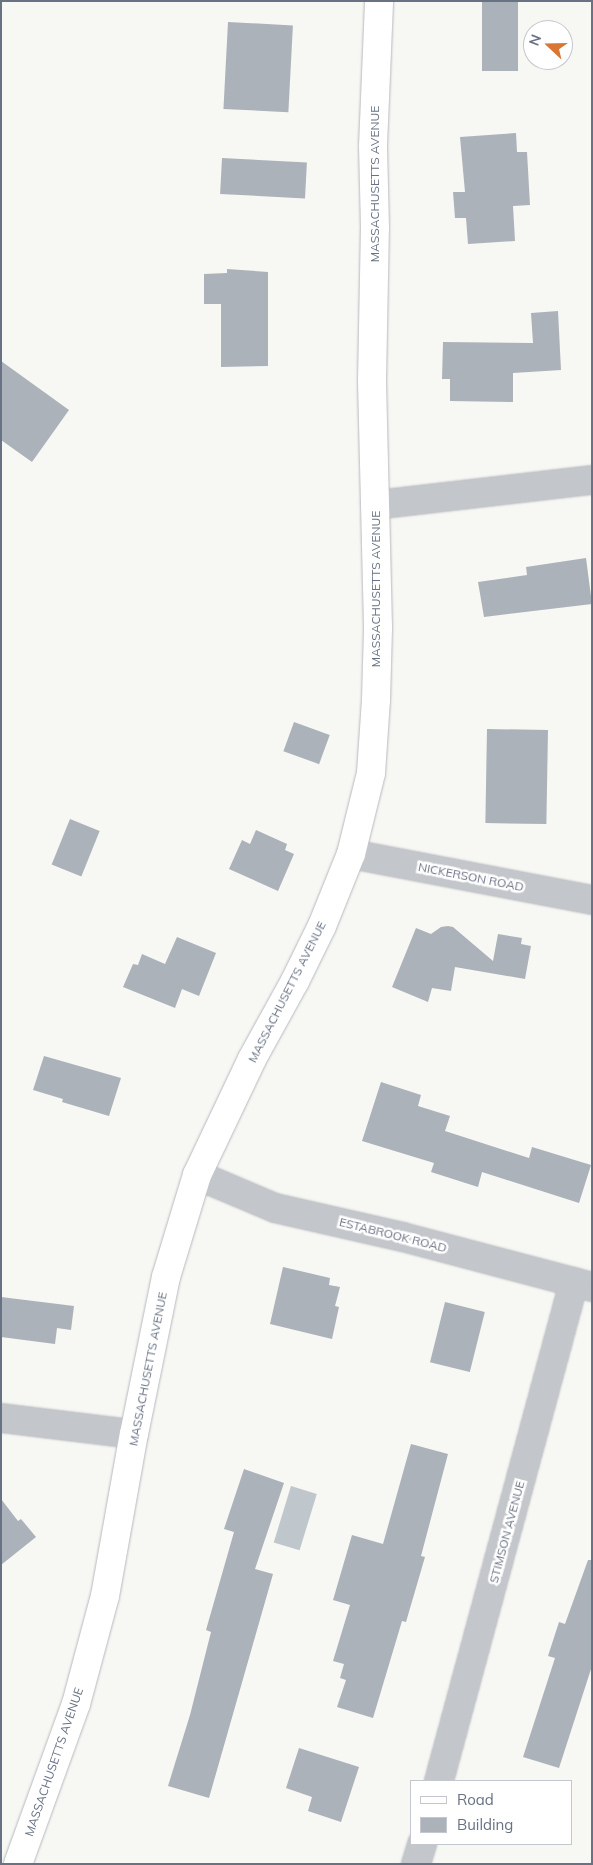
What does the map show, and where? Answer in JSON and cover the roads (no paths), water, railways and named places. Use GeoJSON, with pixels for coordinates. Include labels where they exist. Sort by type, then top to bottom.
{"type":"FeatureCollection","features":[{"type":"Feature","properties":{"kind":"main road","name":"MASSACHUSETTS AVENUE"},"geometry":{"type":"LineString","coordinates":[[18,1864],[76,1704],[103,1605],[134,1434],[166,1277],[197,1175],[252,1059],[295,981],[322,926],[350,854],[371,773],[376,700],[378,609],[372,381],[375,228],[373,146],[379,1]]}},
{"type":"Feature","properties":{"kind":"street"},"geometry":{"type":"LineString","coordinates":[[376,505],[592,480]]}},
{"type":"Feature","properties":{"kind":"street","name":"NICKERSON ROAD"},"geometry":{"type":"LineString","coordinates":[[350,854],[592,900]]}},
{"type":"Feature","properties":{"kind":"street","name":"ESTABROOK ROAD"},"geometry":{"type":"LineString","coordinates":[[197,1175],[275,1208],[403,1237],[583,1285]]}},
{"type":"Feature","properties":{"kind":"street","name":"STIMSON AVENUE"},"geometry":{"type":"LineString","coordinates":[[439,1780],[583,1285]]}},
{"type":"Feature","properties":{"kind":"street"},"geometry":{"type":"LineString","coordinates":[[1,1418],[134,1434]]}},
{"type":"Feature","properties":{"kind":"street"},"geometry":{"type":"LineString","coordinates":[[416,1864],[422,1845]]}}]}
